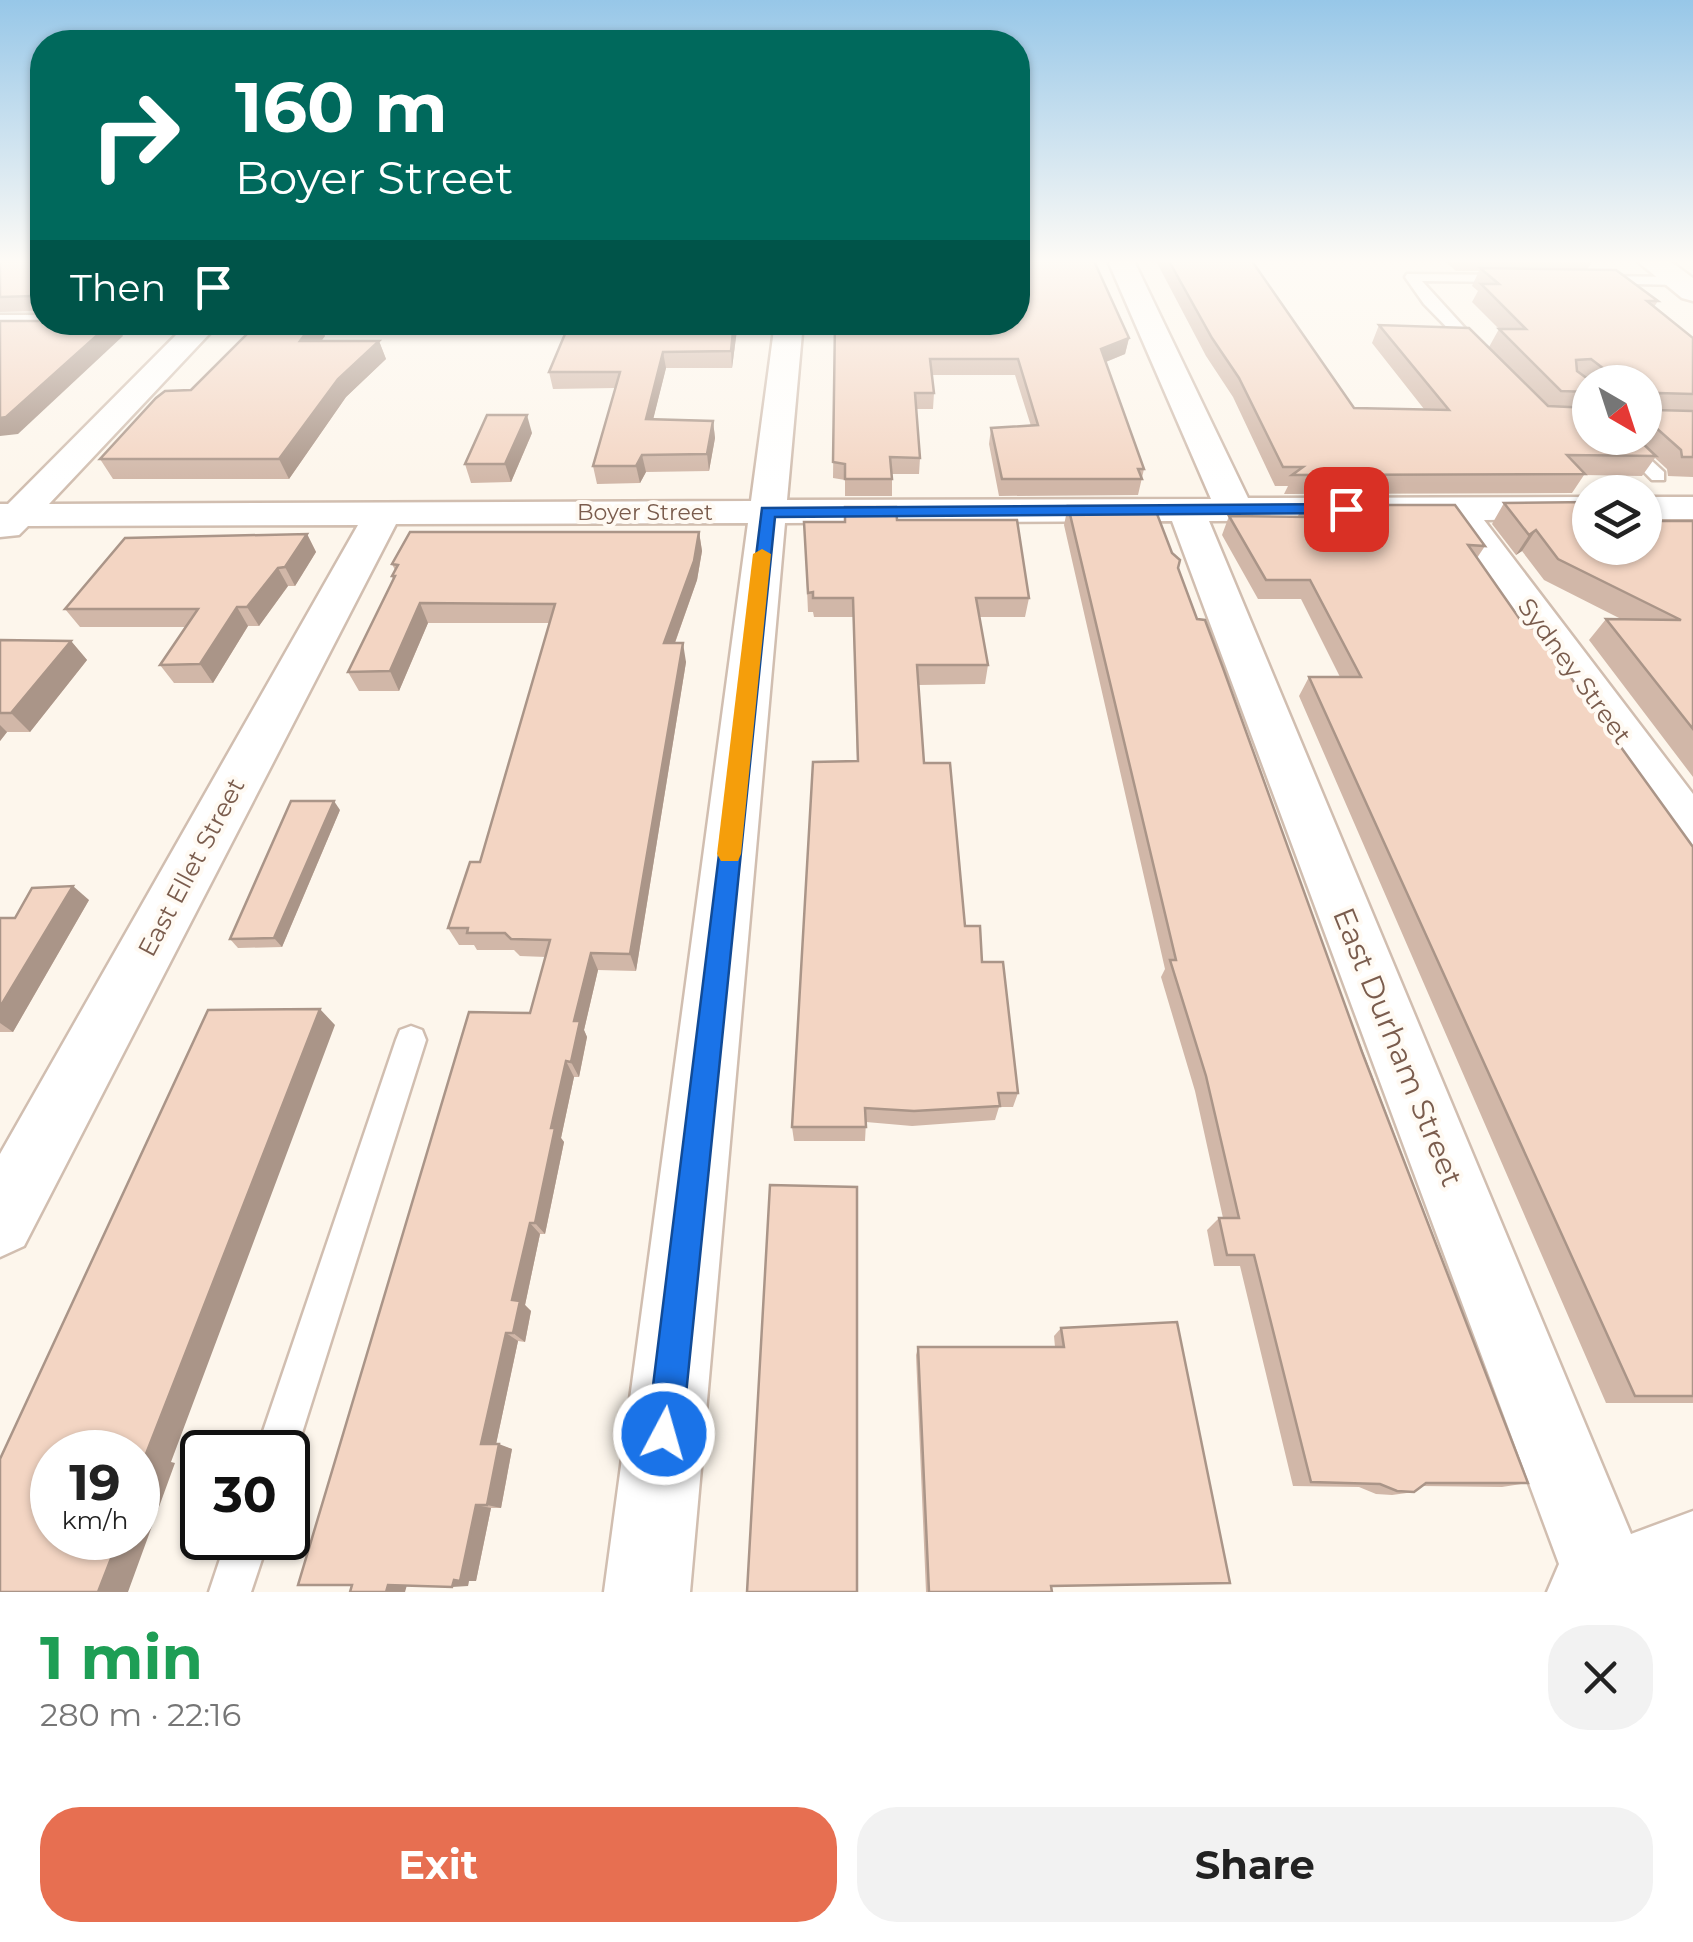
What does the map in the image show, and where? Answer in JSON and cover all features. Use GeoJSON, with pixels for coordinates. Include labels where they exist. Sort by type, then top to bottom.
{"type":"FeatureCollection","features":[{"type":"Feature","properties":{"kind":"street"},"geometry":{"type":"LineString","coordinates":[[6,521],[193,335]]}},
{"type":"Feature","properties":{"kind":"street"},"geometry":{"type":"LineString","coordinates":[[647,1592],[787,335]]}},
{"type":"Feature","properties":{"kind":"street","name":"East Durham Street"},"geometry":{"type":"LineString","coordinates":[[1147,335],[1600,1588]]}},
{"type":"Feature","properties":{"kind":"street"},"geometry":{"type":"LineString","coordinates":[[1662,496],[1693,508]]}},
{"type":"Feature","properties":{"kind":"street","name":"Boyer Street"},"geometry":{"type":"LineString","coordinates":[[6,521],[382,513],[1572,508]]}},
{"type":"Feature","properties":{"kind":"street","name":"Sydney Street"},"geometry":{"type":"LineString","coordinates":[[1457,509],[1693,833]]}},
{"type":"Feature","properties":{"kind":"street","name":"East Ellet Street"},"geometry":{"type":"LineString","coordinates":[[0,1222],[382,513]]}},
{"type":"Feature","properties":{"kind":"street"},"geometry":{"type":"LineString","coordinates":[[1600,1588],[1693,1553]]}},
{"type":"Feature","properties":{"kind":"lane"},"geometry":{"type":"LineString","coordinates":[[1462,335],[1493,367]]}},
{"type":"Feature","properties":{"kind":"lane"},"geometry":{"type":"LineString","coordinates":[[283,1430],[412,1040]]}},
{"type":"Feature","properties":{"kind":"lane"},"geometry":{"type":"LineString","coordinates":[[230,1592],[241,1560]]}},
{"type":"Feature","properties":{"kind":"building"},"geometry":{"type":"Polygon","coordinates":[[[0,335],[97,335],[6,417],[0,418],[0,335]]]}},
{"type":"Feature","properties":{"kind":"building"},"geometry":{"type":"Polygon","coordinates":[[[246,335],[304,335],[300,341],[379,341],[338,379],[279,459],[100,459],[165,391],[191,390],[246,335]]]}},
{"type":"Feature","properties":{"kind":"building"},"geometry":{"type":"Polygon","coordinates":[[[564,335],[733,335],[731,351],[663,352],[646,419],[713,421],[707,454],[642,455],[636,466],[593,466],[620,372],[549,372],[564,335]]]}},
{"type":"Feature","properties":{"kind":"building"},"geometry":{"type":"Polygon","coordinates":[[[835,335],[1129,338],[1101,349],[1144,469],[1138,469],[1142,479],[1002,479],[991,428],[1038,425],[1018,359],[930,359],[934,393],[915,393],[920,458],[890,457],[892,479],[845,479],[845,464],[833,462],[835,335]]]}},
{"type":"Feature","properties":{"kind":"building"},"geometry":{"type":"Polygon","coordinates":[[[1210,335],[1304,335],[1354,408],[1449,410],[1387,335],[1476,335],[1548,406],[1572,407],[1572,455],[1656,456],[1567,455],[1585,474],[1292,475],[1303,467],[1283,467],[1239,378],[1210,335]]]}},
{"type":"Feature","properties":{"kind":"building"},"geometry":{"type":"Polygon","coordinates":[[[1505,335],[1693,338],[1693,394],[1662,393],[1662,365],[1599,365],[1591,359],[1576,360],[1576,365],[1572,365],[1572,391],[1561,391],[1505,335]]]}},
{"type":"Feature","properties":{"kind":"building"},"geometry":{"type":"Polygon","coordinates":[[[1662,410],[1693,411],[1693,457],[1682,457],[1681,450],[1662,433],[1662,410]]]}},
{"type":"Feature","properties":{"kind":"building"},"geometry":{"type":"Polygon","coordinates":[[[487,415],[527,415],[505,464],[465,464],[487,415]]]}},
{"type":"Feature","properties":{"kind":"building"},"geometry":{"type":"Polygon","coordinates":[[[1572,502],[1572,565],[1662,565],[1662,521],[1693,521],[1693,729],[1606,619],[1681,620],[1558,559],[1536,530],[1529,535],[1504,503],[1572,502]]]}},
{"type":"Feature","properties":{"kind":"building"},"geometry":{"type":"Polygon","coordinates":[[[1303,505],[1455,505],[1485,546],[1468,545],[1526,628],[1535,628],[1693,847],[1693,1396],[1635,1396],[1309,677],[1361,677],[1310,580],[1266,580],[1229,516],[1309,517],[1303,505]]]}},
{"type":"Feature","properties":{"kind":"building"},"geometry":{"type":"Polygon","coordinates":[[[1068,506],[1154,506],[1172,553],[1180,560],[1178,568],[1197,619],[1205,620],[1362,1052],[1528,1483],[1426,1483],[1414,1492],[1380,1484],[1311,1482],[1254,1255],[1227,1255],[1219,1218],[1239,1218],[1206,1076],[1170,960],[1176,960],[1068,506]]]}},
{"type":"Feature","properties":{"kind":"building"},"geometry":{"type":"Polygon","coordinates":[[[845,507],[896,507],[897,520],[1017,520],[1029,598],[976,598],[988,665],[917,665],[924,763],[950,763],[965,926],[980,926],[982,962],[1003,962],[1018,1093],[998,1093],[1000,1106],[914,1111],[865,1108],[866,1127],[792,1127],[813,762],[858,761],[853,598],[813,598],[813,592],[808,593],[804,522],[845,522],[845,507]]]}},
{"type":"Feature","properties":{"kind":"building"},"geometry":{"type":"Polygon","coordinates":[[[410,532],[699,532],[694,561],[664,643],[683,643],[630,954],[591,953],[574,1021],[580,1021],[571,1062],[566,1061],[551,1128],[555,1128],[535,1223],[530,1223],[512,1300],[520,1301],[513,1333],[506,1333],[481,1444],[499,1444],[487,1505],[476,1505],[460,1581],[454,1580],[452,1587],[388,1585],[386,1592],[350,1592],[352,1585],[298,1585],[305,1560],[310,1560],[310,1545],[469,1012],[530,1013],[550,940],[511,939],[505,933],[467,933],[468,928],[448,928],[470,862],[480,862],[555,604],[420,603],[390,671],[348,672],[395,576],[398,565],[392,564],[410,532]]]}},
{"type":"Feature","properties":{"kind":"building"},"geometry":{"type":"Polygon","coordinates":[[[307,534],[285,567],[278,568],[247,607],[237,607],[200,664],[160,665],[198,609],[65,609],[125,538],[307,534]]]}},
{"type":"Feature","properties":{"kind":"building"},"geometry":{"type":"Polygon","coordinates":[[[0,640],[71,641],[11,713],[0,713],[0,640]]]}},
{"type":"Feature","properties":{"kind":"building"},"geometry":{"type":"Polygon","coordinates":[[[291,801],[334,801],[274,938],[230,939],[291,801]]]}},
{"type":"Feature","properties":{"kind":"building"},"geometry":{"type":"Polygon","coordinates":[[[73,886],[0,1007],[0,918],[15,918],[32,888],[73,886]]]}},
{"type":"Feature","properties":{"kind":"building"},"geometry":{"type":"Polygon","coordinates":[[[320,1009],[155,1430],[30,1430],[30,1560],[110,1560],[98,1592],[0,1592],[0,1459],[208,1010],[320,1009]]]}},
{"type":"Feature","properties":{"kind":"building"},"geometry":{"type":"Polygon","coordinates":[[[770,1185],[857,1187],[857,1592],[747,1592],[770,1185]]]}},
{"type":"Feature","properties":{"kind":"building"},"geometry":{"type":"Polygon","coordinates":[[[1177,1322],[1230,1583],[1051,1586],[1052,1592],[929,1592],[918,1347],[1064,1347],[1061,1328],[1177,1322]]]}},
{"type":"Feature","properties":{"kind":"slow traffic"},"geometry":{"type":"LineString","coordinates":[[729,854],[762,554]]}},
{"type":"Feature","properties":{"kind":"route"},"geometry":{"type":"LineString","coordinates":[[664,1434],[768,512],[1346,509]]}}]}
